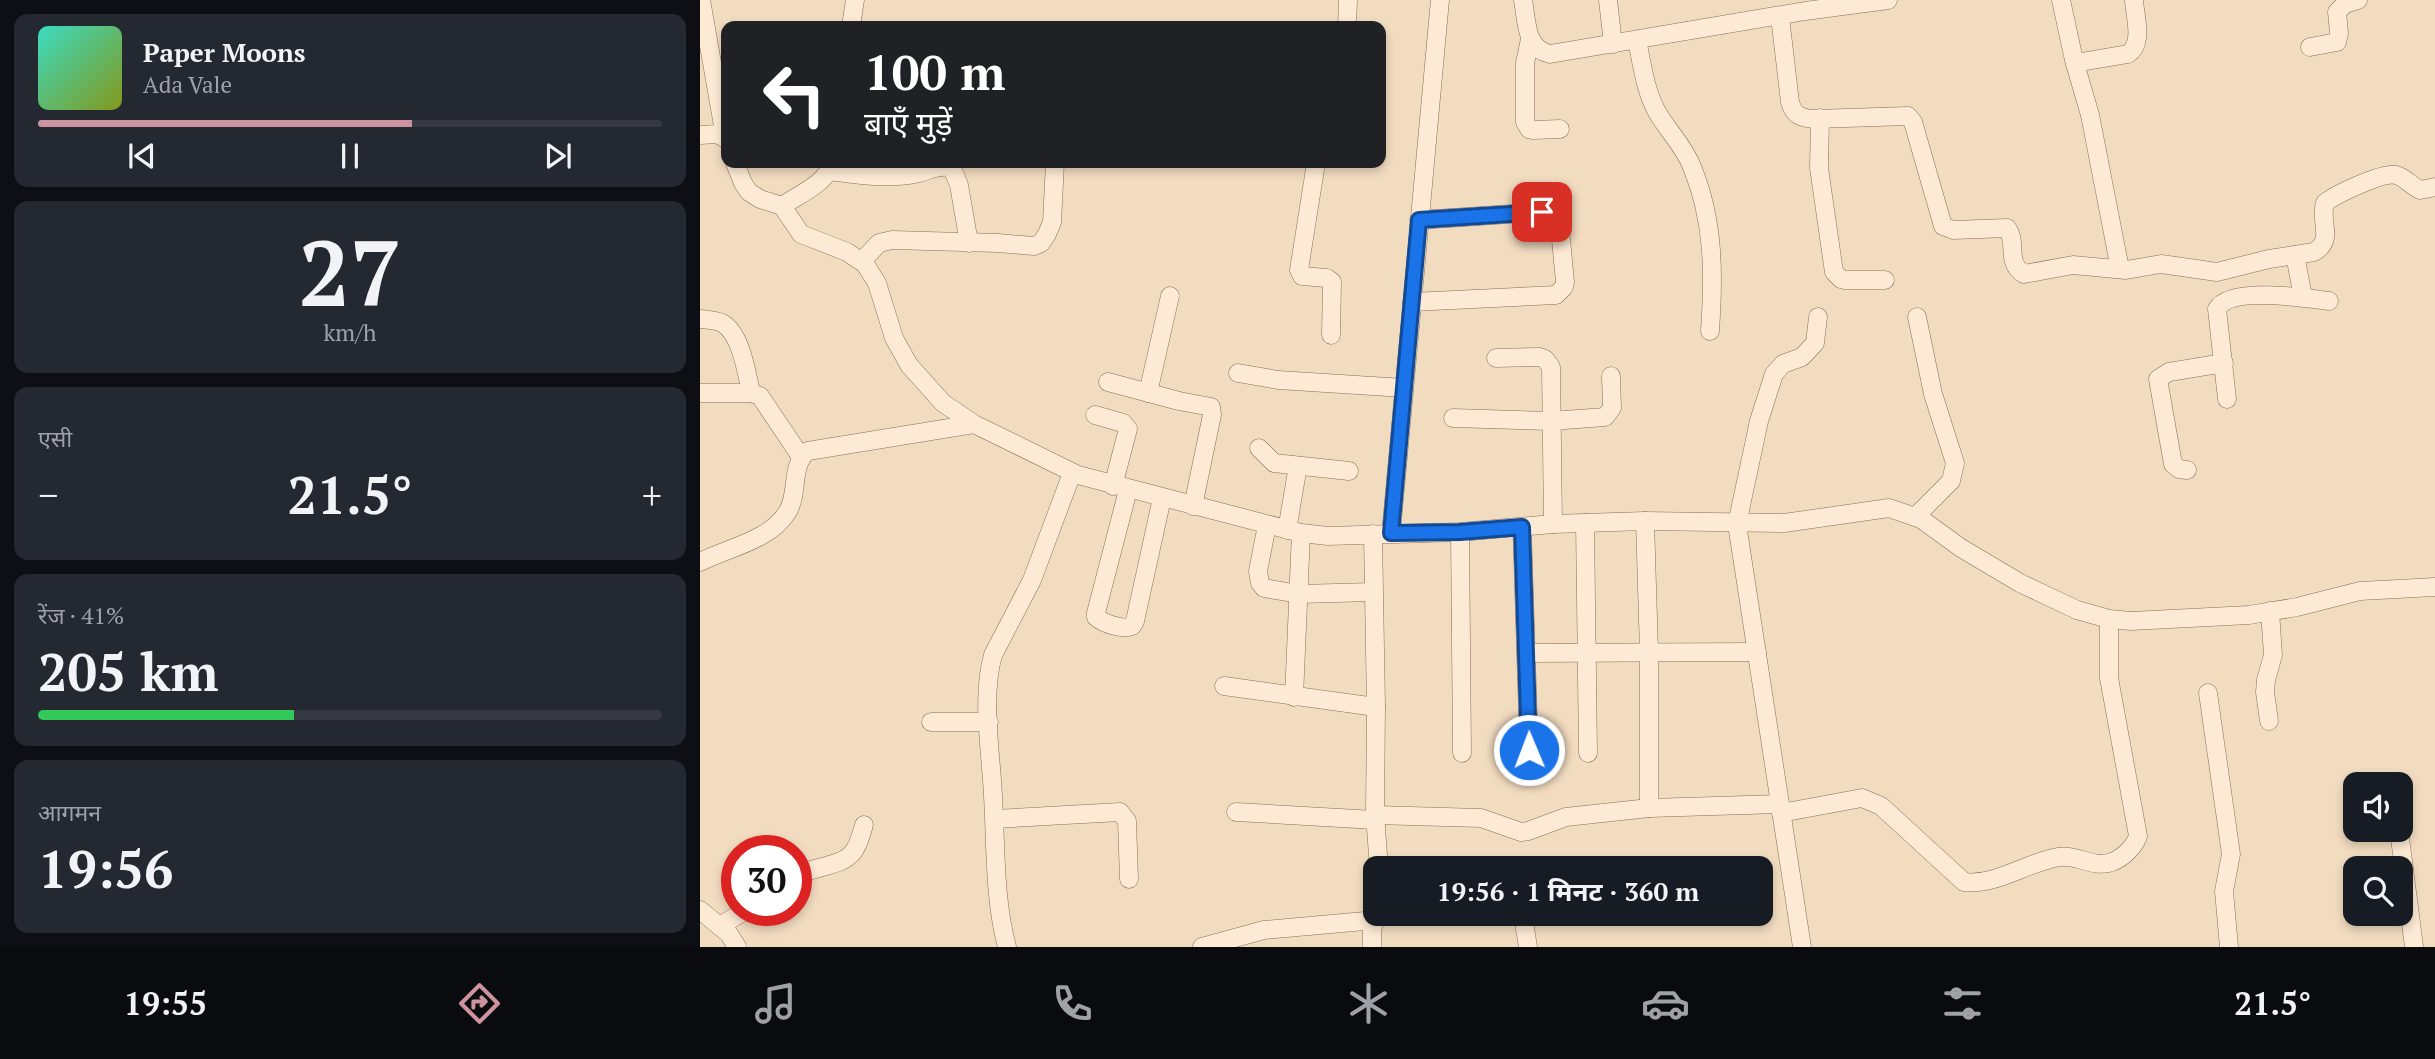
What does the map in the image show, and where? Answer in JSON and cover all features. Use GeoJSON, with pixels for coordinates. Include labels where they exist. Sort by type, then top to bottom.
{"type":"FeatureCollection","features":[{"type":"Feature","properties":{"kind":"street"},"geometry":{"type":"LineString","coordinates":[[701,0],[721,109]]}},
{"type":"Feature","properties":{"kind":"street"},"geometry":{"type":"LineString","coordinates":[[852,21],[855,0]]}},
{"type":"Feature","properties":{"kind":"street"},"geometry":{"type":"LineString","coordinates":[[1347,21],[1348,0]]}},
{"type":"Feature","properties":{"kind":"street"},"geometry":{"type":"LineString","coordinates":[[1391,533],[1440,0]]}},
{"type":"Feature","properties":{"kind":"street"},"geometry":{"type":"LineString","coordinates":[[1522,0],[1530,39],[1525,63],[1525,122],[1533,130],[1560,129]]}},
{"type":"Feature","properties":{"kind":"street"},"geometry":{"type":"LineString","coordinates":[[1608,0],[1613,44]]}},
{"type":"Feature","properties":{"kind":"street"},"geometry":{"type":"LineString","coordinates":[[1530,39],[1541,52],[1550,54],[1888,0]]}},
{"type":"Feature","properties":{"kind":"street"},"geometry":{"type":"LineString","coordinates":[[2061,0],[2075,63],[2091,115],[2120,270]]}},
{"type":"Feature","properties":{"kind":"street"},"geometry":{"type":"LineString","coordinates":[[2075,63],[2133,51],[2138,40],[2134,0]]}},
{"type":"Feature","properties":{"kind":"street"},"geometry":{"type":"LineString","coordinates":[[2310,47],[2337,41],[2337,12],[2345,5],[2358,0]]}},
{"type":"Feature","properties":{"kind":"street"},"geometry":{"type":"LineString","coordinates":[[1780,16],[1792,108],[1801,118],[1908,116],[1913,122],[1944,226],[1952,230],[2007,228],[2011,234],[2012,260],[2019,272],[2029,274],[2073,265],[2120,270],[2161,264],[2226,271],[2269,259],[2314,252],[2325,243],[2324,208],[2333,196],[2343,191],[2390,175],[2400,177],[2420,190],[2435,187]]}},
{"type":"Feature","properties":{"kind":"street"},"geometry":{"type":"LineString","coordinates":[[1637,40],[1652,99],[1692,166],[1703,200],[1713,257],[1710,331]]}},
{"type":"Feature","properties":{"kind":"street"},"geometry":{"type":"LineString","coordinates":[[1820,118],[1820,176],[1835,272],[1845,280],[1885,280]]}},
{"type":"Feature","properties":{"kind":"street"},"geometry":{"type":"LineString","coordinates":[[700,135],[721,132]]}},
{"type":"Feature","properties":{"kind":"street"},"geometry":{"type":"LineString","coordinates":[[737,168],[743,183],[753,195],[782,206],[806,238],[848,252],[862,261],[877,283],[894,338],[909,365],[943,403],[974,425],[1072,472],[1120,488],[1267,525],[1328,536],[1460,532],[1553,524],[1645,521],[1784,523],[1889,508],[1915,517],[2020,583],[2077,610],[2094,617],[2131,621],[2270,611],[2360,591],[2435,587]]}},
{"type":"Feature","properties":{"kind":"street"},"geometry":{"type":"LineString","coordinates":[[782,206],[819,182],[830,168]]}},
{"type":"Feature","properties":{"kind":"street"},"geometry":{"type":"LineString","coordinates":[[836,168],[880,177],[937,168]]}},
{"type":"Feature","properties":{"kind":"street"},"geometry":{"type":"LineString","coordinates":[[946,168],[952,169],[959,185],[969,243]]}},
{"type":"Feature","properties":{"kind":"street"},"geometry":{"type":"LineString","coordinates":[[862,261],[873,248],[884,241],[998,243],[1025,247],[1041,243],[1052,222],[1055,168]]}},
{"type":"Feature","properties":{"kind":"street"},"geometry":{"type":"LineString","coordinates":[[1315,168],[1299,270],[1302,276],[1327,278],[1332,282],[1331,335]]}},
{"type":"Feature","properties":{"kind":"street"},"geometry":{"type":"LineString","coordinates":[[1412,302],[1556,295],[1565,282],[1560,229],[1556,221],[1542,212],[1419,220]]}},
{"type":"Feature","properties":{"kind":"street"},"geometry":{"type":"LineString","coordinates":[[2295,255],[2303,297]]}},
{"type":"Feature","properties":{"kind":"street"},"geometry":{"type":"LineString","coordinates":[[1148,393],[1170,296]]}},
{"type":"Feature","properties":{"kind":"street"},"geometry":{"type":"LineString","coordinates":[[2227,400],[2217,309],[2223,301],[2253,296],[2303,297],[2329,301]]}},
{"type":"Feature","properties":{"kind":"street"},"geometry":{"type":"LineString","coordinates":[[1800,946],[1737,524],[1759,421],[1774,374],[1783,364],[1802,357],[1815,343],[1818,317]]}},
{"type":"Feature","properties":{"kind":"street"},"geometry":{"type":"LineString","coordinates":[[1915,517],[1951,481],[1955,463],[1933,394],[1917,317]]}},
{"type":"Feature","properties":{"kind":"street"},"geometry":{"type":"LineString","coordinates":[[700,319],[723,324],[730,332],[744,357],[751,393]]}},
{"type":"Feature","properties":{"kind":"street"},"geometry":{"type":"LineString","coordinates":[[1496,358],[1545,359],[1551,367],[1553,524]]}},
{"type":"Feature","properties":{"kind":"street"},"geometry":{"type":"LineString","coordinates":[[2187,470],[2179,469],[2173,464],[2158,379],[2169,372],[2224,363]]}},
{"type":"Feature","properties":{"kind":"street"},"geometry":{"type":"LineString","coordinates":[[1238,373],[1278,380],[1404,388]]}},
{"type":"Feature","properties":{"kind":"street"},"geometry":{"type":"LineString","coordinates":[[1453,418],[1551,421],[1598,418],[1610,414],[1612,408],[1611,376]]}},
{"type":"Feature","properties":{"kind":"street"},"geometry":{"type":"LineString","coordinates":[[1108,382],[1179,401],[1207,404],[1212,410],[1193,506]]}},
{"type":"Feature","properties":{"kind":"street"},"geometry":{"type":"LineString","coordinates":[[700,393],[751,393],[760,396],[800,457]]}},
{"type":"Feature","properties":{"kind":"street"},"geometry":{"type":"LineString","coordinates":[[1095,415],[1123,423],[1128,429],[1120,488],[1096,613],[1096,617],[1101,621],[1125,628],[1132,626],[1135,621],[1162,498]]}},
{"type":"Feature","properties":{"kind":"street"},"geometry":{"type":"LineString","coordinates":[[700,562],[763,535],[778,523],[793,499],[800,457],[817,448],[974,425]]}},
{"type":"Feature","properties":{"kind":"street"},"geometry":{"type":"LineString","coordinates":[[1259,448],[1273,463],[1349,471]]}},
{"type":"Feature","properties":{"kind":"street"},"geometry":{"type":"LineString","coordinates":[[1294,696],[1299,594],[1294,531],[1298,466]]}},
{"type":"Feature","properties":{"kind":"street"},"geometry":{"type":"LineString","coordinates":[[1007,947],[998,883],[988,685],[993,655],[1032,580],[1072,472]]}},
{"type":"Feature","properties":{"kind":"street"},"geometry":{"type":"LineString","coordinates":[[1645,521],[1649,652],[1649,808]]}},
{"type":"Feature","properties":{"kind":"street"},"geometry":{"type":"LineString","coordinates":[[1585,523],[1588,753]]}},
{"type":"Feature","properties":{"kind":"street"},"geometry":{"type":"LineString","coordinates":[[1267,525],[1258,571],[1260,583],[1269,590],[1299,594],[1373,592]]}},
{"type":"Feature","properties":{"kind":"street"},"geometry":{"type":"LineString","coordinates":[[1522,527],[1529,750]]}},
{"type":"Feature","properties":{"kind":"street"},"geometry":{"type":"LineString","coordinates":[[1460,532],[1462,753]]}},
{"type":"Feature","properties":{"kind":"street"},"geometry":{"type":"LineString","coordinates":[[1373,534],[1375,818],[1378,856]]}},
{"type":"Feature","properties":{"kind":"street"},"geometry":{"type":"LineString","coordinates":[[2269,721],[2265,692],[2273,655],[2270,611]]}},
{"type":"Feature","properties":{"kind":"street"},"geometry":{"type":"LineString","coordinates":[[1236,812],[1375,818],[1481,818],[1521,832],[1566,817],[1649,808],[1780,809],[1862,797],[1881,806],[1964,882],[1979,883],[2062,856],[2097,864],[2115,861],[2133,846],[2138,836],[2109,678],[2109,619]]}},
{"type":"Feature","properties":{"kind":"street"},"geometry":{"type":"LineString","coordinates":[[1528,653],[1756,652]]}},
{"type":"Feature","properties":{"kind":"street"},"geometry":{"type":"LineString","coordinates":[[1224,686],[1376,707]]}},
{"type":"Feature","properties":{"kind":"street"},"geometry":{"type":"LineString","coordinates":[[2208,693],[2231,854],[2224,891],[2229,947]]}},
{"type":"Feature","properties":{"kind":"street"},"geometry":{"type":"LineString","coordinates":[[932,722],[989,722]]}},
{"type":"Feature","properties":{"kind":"street"},"geometry":{"type":"LineString","coordinates":[[995,819],[1120,812],[1127,821],[1129,879]]}},
{"type":"Feature","properties":{"kind":"street"},"geometry":{"type":"LineString","coordinates":[[812,868],[844,860],[851,855],[864,825]]}},
{"type":"Feature","properties":{"kind":"street"},"geometry":{"type":"LineString","coordinates":[[2401,842],[2414,947]]}},
{"type":"Feature","properties":{"kind":"street"},"geometry":{"type":"LineString","coordinates":[[700,910],[729,934],[737,947]]}},
{"type":"Feature","properties":{"kind":"street"},"geometry":{"type":"LineString","coordinates":[[1202,947],[1264,930],[1363,919]]}},
{"type":"Feature","properties":{"kind":"street"},"geometry":{"type":"LineString","coordinates":[[1372,947],[1373,926]]}},
{"type":"Feature","properties":{"kind":"street"},"geometry":{"type":"LineString","coordinates":[[1525,926],[1528,947]]}},
{"type":"Feature","properties":{"kind":"route"},"geometry":{"type":"LineString","coordinates":[[1529,750],[1522,527],[1460,532],[1391,533],[1419,220],[1542,212]]}}]}
